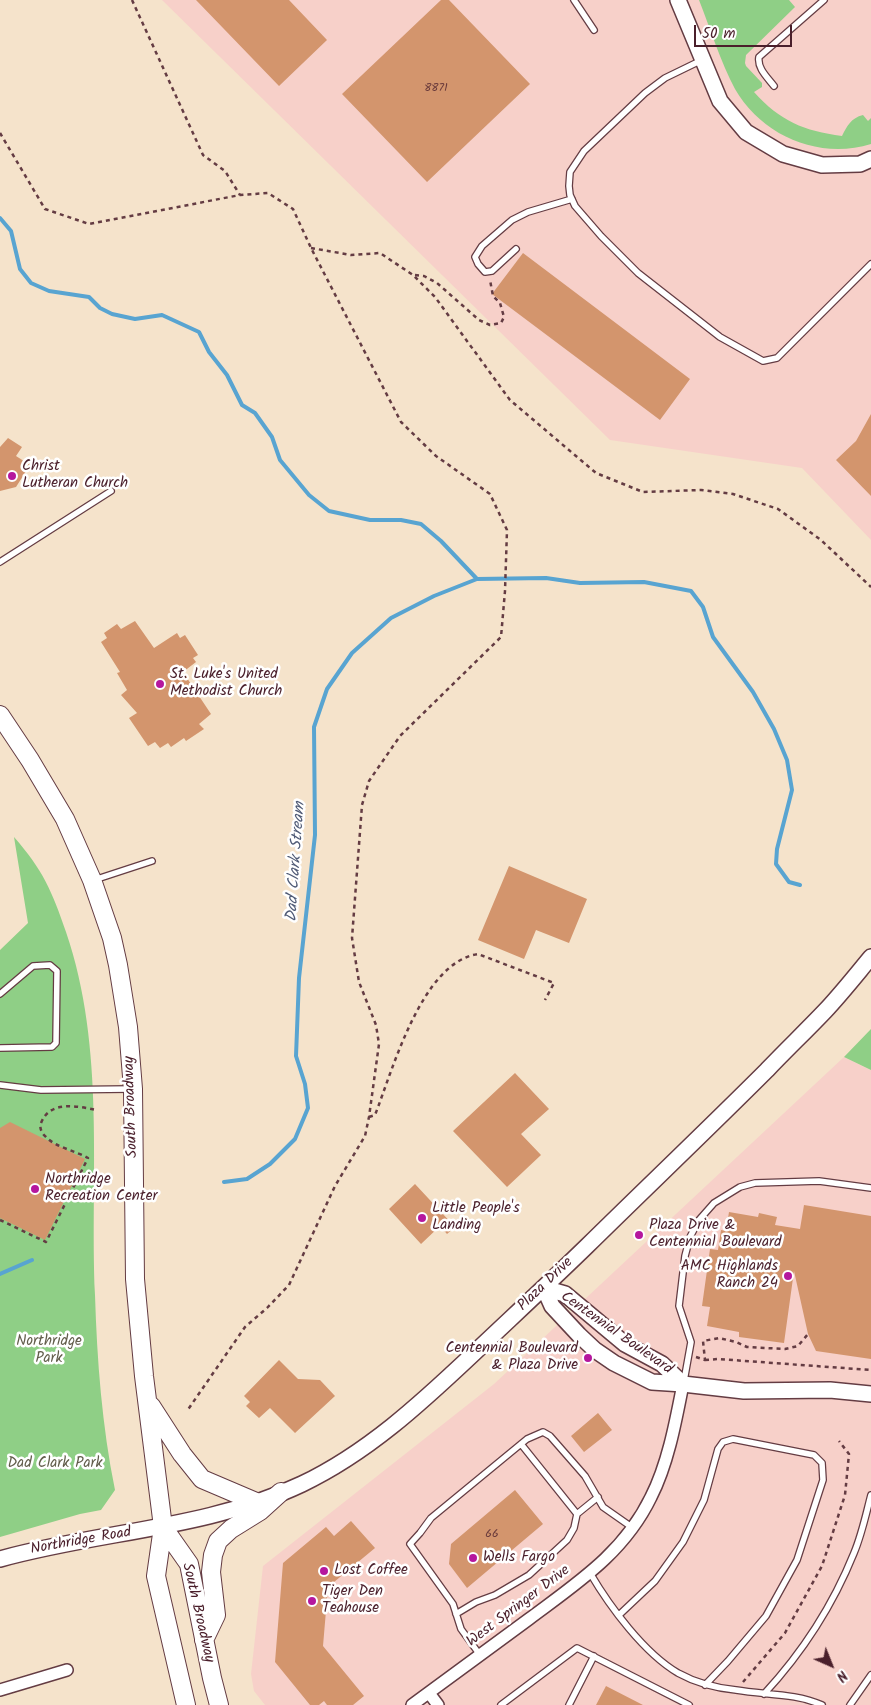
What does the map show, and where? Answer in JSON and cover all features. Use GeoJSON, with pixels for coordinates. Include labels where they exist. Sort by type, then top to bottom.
{"type":"FeatureCollection","features":[{"type":"Feature","properties":{"kind":"main road","name":"South Broadway"},"geometry":{"type":"LineString","coordinates":[[0,715],[30,760],[65,820],[92,880],[112,938],[118,965],[128,1027],[133,1089],[135,1279],[163,1527],[156,1576],[186,1705]]}},
{"type":"Feature","properties":{"kind":"main road"},"geometry":{"type":"LineString","coordinates":[[148,1401],[182,1454],[202,1480],[256,1502]]}},
{"type":"Feature","properties":{"kind":"main road"},"geometry":{"type":"LineString","coordinates":[[204,1640],[216,1615],[211,1572],[212,1555],[218,1541],[231,1529],[260,1511],[281,1492]]}},
{"type":"Feature","properties":{"kind":"main road","name":"South Broadway"},"geometry":{"type":"LineString","coordinates":[[163,1527],[189,1564],[219,1705]]}},
{"type":"Feature","properties":{"kind":"street"},"geometry":{"type":"LineString","coordinates":[[678,0],[720,101],[746,132],[783,154],[822,165],[860,164],[871,159]]}},
{"type":"Feature","properties":{"kind":"street","name":"Plaza Drive"},"geometry":{"type":"LineString","coordinates":[[163,1527],[256,1502],[333,1468],[360,1451],[434,1391],[544,1288],[825,1012],[871,957]]}},
{"type":"Feature","properties":{"kind":"street","name":"Centennial Boulevard"},"geometry":{"type":"LineString","coordinates":[[544,1288],[565,1294],[625,1344],[662,1364],[683,1384]]}},
{"type":"Feature","properties":{"kind":"street","name":"Centennial Boulevard"},"geometry":{"type":"LineString","coordinates":[[544,1288],[552,1306],[567,1324],[595,1350],[614,1363],[652,1382],[744,1391],[830,1390],[871,1394]]}},
{"type":"Feature","properties":{"kind":"street","name":"West Springer Drive"},"geometry":{"type":"LineString","coordinates":[[412,1705],[590,1573],[618,1548],[633,1528],[651,1497],[660,1476],[678,1412],[683,1384]]}},
{"type":"Feature","properties":{"kind":"street","name":"Northridge Road"},"geometry":{"type":"LineString","coordinates":[[0,1559],[37,1549],[163,1527]]}},
{"type":"Feature","properties":{"kind":"street"},"geometry":{"type":"LineString","coordinates":[[0,1690],[67,1670]]}},
{"type":"Feature","properties":{"kind":"street"},"geometry":{"type":"LineString","coordinates":[[429,1693],[438,1705]]}},
{"type":"Feature","properties":{"kind":"lane"},"geometry":{"type":"LineString","coordinates":[[574,0],[594,30]]}},
{"type":"Feature","properties":{"kind":"lane"},"geometry":{"type":"LineString","coordinates":[[774,86],[760,67],[758,63],[759,57],[824,0]]}},
{"type":"Feature","properties":{"kind":"lane"},"geometry":{"type":"LineString","coordinates":[[703,59],[664,78],[645,93],[584,151],[570,172],[569,186],[575,206],[601,236],[638,273],[720,337],[763,361],[777,358],[871,264]]}},
{"type":"Feature","properties":{"kind":"lane"},"geometry":{"type":"LineString","coordinates":[[516,249],[489,272],[485,272],[475,257],[482,246],[512,220],[528,212],[572,199]]}},
{"type":"Feature","properties":{"kind":"lane"},"geometry":{"type":"LineString","coordinates":[[0,562],[111,490]]}},
{"type":"Feature","properties":{"kind":"lane"},"geometry":{"type":"LineString","coordinates":[[92,880],[152,860]]}},
{"type":"Feature","properties":{"kind":"lane"},"geometry":{"type":"LineString","coordinates":[[0,994],[33,966],[39,964],[50,965],[57,971],[56,1042],[52,1047],[0,1048]]}},
{"type":"Feature","properties":{"kind":"lane"},"geometry":{"type":"LineString","coordinates":[[0,1086],[42,1090],[133,1089]]}},
{"type":"Feature","properties":{"kind":"lane"},"geometry":{"type":"LineString","coordinates":[[683,1384],[691,1342],[679,1306],[685,1256],[690,1237],[699,1220],[714,1203],[740,1187],[755,1183],[819,1181],[871,1188]]}},
{"type":"Feature","properties":{"kind":"lane"},"geometry":{"type":"LineString","coordinates":[[480,1655],[461,1629],[453,1604],[410,1544],[431,1518],[527,1439],[543,1432],[550,1436],[585,1476],[604,1507],[633,1528]]}},
{"type":"Feature","properties":{"kind":"lane"},"geometry":{"type":"LineString","coordinates":[[619,1615],[655,1580],[683,1542],[704,1500],[718,1448],[722,1442],[732,1439],[814,1455],[822,1463],[822,1480],[798,1560],[766,1616],[728,1661],[705,1684]]}},
{"type":"Feature","properties":{"kind":"lane"},"geometry":{"type":"LineString","coordinates":[[521,1444],[577,1514]]}},
{"type":"Feature","properties":{"kind":"lane"},"geometry":{"type":"LineString","coordinates":[[764,1694],[812,1634],[832,1600],[855,1552],[871,1494]]}},
{"type":"Feature","properties":{"kind":"lane"},"geometry":{"type":"LineString","coordinates":[[456,1614],[476,1602],[495,1596],[529,1575],[567,1540],[574,1528],[577,1514],[598,1497]]}},
{"type":"Feature","properties":{"kind":"lane"},"geometry":{"type":"LineString","coordinates":[[590,1573],[619,1615],[644,1646],[679,1673],[705,1684],[735,1690],[792,1696],[822,1705]]}},
{"type":"Feature","properties":{"kind":"lane"},"geometry":{"type":"LineString","coordinates":[[501,1705],[577,1648],[689,1705]]}},
{"type":"Feature","properties":{"kind":"lane"},"geometry":{"type":"LineString","coordinates":[[569,1705],[594,1656]]}},
{"type":"Feature","properties":{"kind":"lane"},"geometry":{"type":"LineString","coordinates":[[850,1705],[871,1675]]}},
{"type":"Feature","properties":{"kind":"path"},"geometry":{"type":"LineString","coordinates":[[132,0],[203,155],[225,171],[240,195]]}},
{"type":"Feature","properties":{"kind":"path"},"geometry":{"type":"LineString","coordinates":[[0,133],[45,209],[90,224],[240,195],[268,193],[293,209],[311,248],[401,422],[436,456],[490,494],[507,530],[501,637],[400,736],[369,781],[362,805],[352,938],[359,982],[376,1025],[379,1044],[365,1136],[335,1186],[289,1285],[245,1327],[186,1412]]}},
{"type":"Feature","properties":{"kind":"path"},"geometry":{"type":"LineString","coordinates":[[311,248],[351,254],[380,253],[413,275],[435,298],[510,400],[596,473],[643,492],[701,490],[733,494],[778,509],[821,540],[871,587]]}},
{"type":"Feature","properties":{"kind":"path"},"geometry":{"type":"LineString","coordinates":[[413,275],[424,276],[437,283],[478,320],[490,325],[500,323],[504,317],[500,303],[493,296],[489,272]]}},
{"type":"Feature","properties":{"kind":"path"},"geometry":{"type":"LineString","coordinates":[[369,1118],[375,1115],[411,1021],[438,977],[467,955],[478,954],[554,983],[545,1000]]}},
{"type":"Feature","properties":{"kind":"path"},"geometry":{"type":"LineString","coordinates":[[0,1220],[46,1242],[88,1158],[44,1136],[40,1127],[41,1122],[50,1111],[56,1108],[76,1106],[96,1110]]}},
{"type":"Feature","properties":{"kind":"path"},"geometry":{"type":"LineString","coordinates":[[705,1360],[703,1341],[719,1338],[747,1347],[784,1349],[798,1346],[808,1334]]}},
{"type":"Feature","properties":{"kind":"path"},"geometry":{"type":"LineString","coordinates":[[689,1355],[705,1360],[726,1359],[871,1370]]}},
{"type":"Feature","properties":{"kind":"path"},"geometry":{"type":"LineString","coordinates":[[735,1690],[785,1633],[822,1566],[845,1495],[849,1454],[839,1441]]}},
{"type":"Feature","properties":{"kind":"shaded area"},"geometry":{"type":"Polygon","coordinates":[[[162,0],[871,0],[871,540],[802,468],[610,440],[162,0]]]}},
{"type":"Feature","properties":{"kind":"shaded area"},"geometry":{"type":"Polygon","coordinates":[[[844,1057],[871,1070],[871,1705],[265,1705],[254,1691],[251,1674],[263,1566],[494,1384],[844,1057]]]}},
{"type":"Feature","properties":{"kind":"green space"},"geometry":{"type":"Polygon","coordinates":[[[699,0],[789,0],[795,7],[746,55],[746,66],[762,83],[762,87],[754,92],[783,117],[804,128],[828,134],[842,136],[855,118],[863,115],[868,121],[871,118],[871,144],[832,149],[812,146],[776,131],[760,120],[746,106],[735,89],[720,57],[699,0]]]}},
{"type":"Feature","properties":{"kind":"green space","name":"Northridge Park"},"geometry":{"type":"Polygon","coordinates":[[[14,837],[40,871],[56,904],[79,976],[87,1021],[94,1112],[94,1249],[97,1344],[103,1417],[115,1490],[101,1510],[80,1514],[0,1537],[0,950],[28,923],[14,837]]]}},
{"type":"Feature","properties":{"kind":"green space"},"geometry":{"type":"Polygon","coordinates":[[[871,1029],[871,1070],[844,1057],[871,1029]]]}},
{"type":"Feature","properties":{"kind":"building"},"geometry":{"type":"Polygon","coordinates":[[[196,0],[289,0],[327,40],[279,86],[196,0]]]}},
{"type":"Feature","properties":{"kind":"building"},"geometry":{"type":"Polygon","coordinates":[[[441,0],[449,0],[530,84],[427,182],[342,94],[441,0]]]}},
{"type":"Feature","properties":{"kind":"building"},"geometry":{"type":"Polygon","coordinates":[[[523,253],[690,379],[660,420],[492,294],[523,253]]]}},
{"type":"Feature","properties":{"kind":"building"},"geometry":{"type":"Polygon","coordinates":[[[871,414],[871,496],[836,460],[856,441],[871,414]]]}},
{"type":"Feature","properties":{"kind":"building","name":"Christ Lutheran Church"},"geometry":{"type":"Polygon","coordinates":[[[8,438],[22,447],[16,456],[30,465],[16,487],[0,491],[0,447],[8,438]]]}},
{"type":"Feature","properties":{"kind":"building","name":"St. Luke's United Methodist Church"},"geometry":{"type":"Polygon","coordinates":[[[135,621],[154,648],[177,633],[180,638],[185,635],[198,655],[193,658],[196,662],[183,672],[211,714],[199,724],[204,729],[186,741],[184,738],[171,747],[168,743],[160,748],[155,742],[148,746],[129,718],[137,713],[121,695],[127,690],[117,673],[120,672],[101,642],[107,638],[104,633],[117,624],[121,629],[135,621]]]}},
{"type":"Feature","properties":{"kind":"building"},"geometry":{"type":"Polygon","coordinates":[[[509,866],[587,899],[569,943],[536,930],[524,959],[478,940],[509,866]]]}},
{"type":"Feature","properties":{"kind":"building"},"geometry":{"type":"Polygon","coordinates":[[[515,1073],[549,1109],[521,1134],[541,1155],[507,1187],[453,1131],[515,1073]]]}},
{"type":"Feature","properties":{"kind":"building","name":"Northridge Recreation Center"},"geometry":{"type":"Polygon","coordinates":[[[10,1122],[85,1159],[45,1240],[0,1218],[0,1128],[10,1122]]]}},
{"type":"Feature","properties":{"kind":"building","name":"Little People's Landing"},"geometry":{"type":"Polygon","coordinates":[[[415,1184],[455,1227],[447,1234],[440,1226],[421,1244],[389,1209],[415,1184]]]}},
{"type":"Feature","properties":{"kind":"building","name":"AMC Highlands Ranch 24"},"geometry":{"type":"Polygon","coordinates":[[[804,1205],[871,1216],[871,1359],[816,1351],[808,1334],[794,1271],[784,1343],[739,1337],[739,1332],[707,1326],[710,1307],[702,1306],[710,1249],[718,1250],[721,1230],[726,1231],[729,1212],[758,1217],[759,1213],[777,1217],[775,1225],[800,1229],[804,1205]]]}},
{"type":"Feature","properties":{"kind":"building"},"geometry":{"type":"Polygon","coordinates":[[[279,1360],[298,1379],[320,1380],[335,1396],[295,1433],[270,1408],[259,1418],[246,1406],[250,1402],[244,1396],[279,1360]]]}},
{"type":"Feature","properties":{"kind":"building"},"geometry":{"type":"Polygon","coordinates":[[[598,1413],[612,1430],[584,1452],[571,1436],[598,1413]]]}},
{"type":"Feature","properties":{"kind":"building"},"geometry":{"type":"Polygon","coordinates":[[[515,1490],[543,1524],[467,1588],[449,1564],[451,1544],[515,1490]]]}},
{"type":"Feature","properties":{"kind":"building"},"geometry":{"type":"Polygon","coordinates":[[[351,1521],[375,1548],[328,1587],[323,1646],[364,1696],[353,1705],[327,1705],[324,1701],[319,1705],[310,1705],[275,1662],[283,1563],[326,1527],[334,1536],[351,1521]]]}},
{"type":"Feature","properties":{"kind":"building"},"geometry":{"type":"Polygon","coordinates":[[[606,1686],[643,1705],[596,1705],[606,1686]]]}},
{"type":"Feature","properties":{"kind":"waterway"},"geometry":{"type":"LineString","coordinates":[[0,218],[11,231],[20,269],[31,283],[49,291],[89,297],[100,308],[112,314],[135,319],[162,315],[199,332],[209,352],[227,375],[242,405],[255,413],[272,437],[280,460],[309,495],[329,511],[370,520],[401,520],[421,524],[441,541],[477,579],[546,578],[580,583],[644,582],[691,591],[703,607],[713,637],[753,692],[774,729],[787,760],[792,790],[777,849],[776,864],[789,882],[800,885]]}},
{"type":"Feature","properties":{"kind":"waterway","name":"Dad Clark Stream"},"geometry":{"type":"LineString","coordinates":[[224,1182],[247,1179],[270,1164],[295,1139],[308,1108],[305,1084],[296,1056],[299,978],[315,835],[314,727],[327,689],[352,653],[391,618],[434,596],[477,579]]}},
{"type":"Feature","properties":{"kind":"waterway","name":"Dad Clark Stream"},"geometry":{"type":"LineString","coordinates":[[0,1274],[32,1260]]}},
{"type":"Feature","properties":{"kind":"place","name":"Christ Lutheran Church"},"geometry":{"type":"Point","coordinates":[12,476]}},
{"type":"Feature","properties":{"kind":"place","name":"St. Luke's United Methodist Church"},"geometry":{"type":"Point","coordinates":[160,684]}},
{"type":"Feature","properties":{"kind":"place","name":"Northridge Recreation Center"},"geometry":{"type":"Point","coordinates":[35,1189]}},
{"type":"Feature","properties":{"kind":"place","name":"Little People's Landing"},"geometry":{"type":"Point","coordinates":[422,1218]}},
{"type":"Feature","properties":{"kind":"place","name":"Plaza Drive & Centennial Boulevard"},"geometry":{"type":"Point","coordinates":[639,1235]}},
{"type":"Feature","properties":{"kind":"place","name":"AMC Highlands Ranch 24"},"geometry":{"type":"Point","coordinates":[788,1276]}},
{"type":"Feature","properties":{"kind":"place","name":"Centennial Boulevard & Plaza Drive"},"geometry":{"type":"Point","coordinates":[588,1358]}},
{"type":"Feature","properties":{"kind":"place","name":"Wells Fargo"},"geometry":{"type":"Point","coordinates":[473,1558]}},
{"type":"Feature","properties":{"kind":"place","name":"Lost Coffee"},"geometry":{"type":"Point","coordinates":[324,1571]}},
{"type":"Feature","properties":{"kind":"place","name":"Tiger Den Teahouse"},"geometry":{"type":"Point","coordinates":[312,1601]}},
{"type":"Feature","properties":{"kind":"park label","name":"Dad Clark Park"},"geometry":{"type":"Point","coordinates":[55,1464]}}]}
